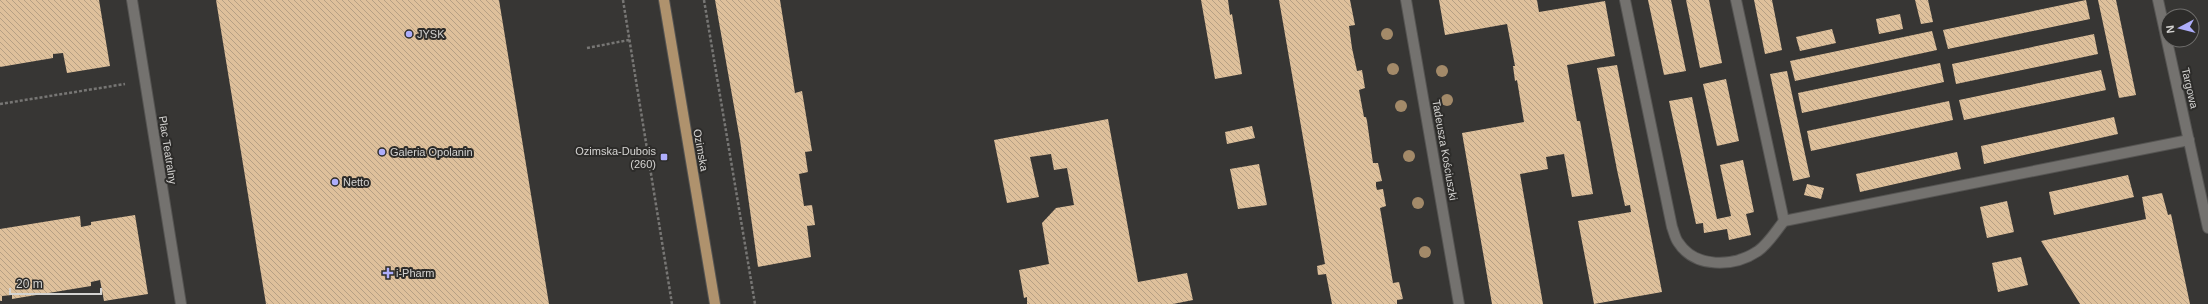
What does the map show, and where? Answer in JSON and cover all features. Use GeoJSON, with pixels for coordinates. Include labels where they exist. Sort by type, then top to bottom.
{"type":"FeatureCollection","features":[{"type":"Feature","properties":{"kind":"main road","name":"Ozimska"},"geometry":{"type":"LineString","coordinates":[[664,0],[715,304]]}},
{"type":"Feature","properties":{"kind":"street","name":"Plac Teatralny"},"geometry":{"type":"LineString","coordinates":[[132,0],[181,304]]}},
{"type":"Feature","properties":{"kind":"street","name":"Tadeusza Kościuszki"},"geometry":{"type":"LineString","coordinates":[[1406,0],[1459,304]]}},
{"type":"Feature","properties":{"kind":"street"},"geometry":{"type":"LineString","coordinates":[[1626,0],[1672,227],[1678,242],[1689,253],[1707,262],[1727,264],[1746,258],[1760,250],[1784,221],[2189,140]]}},
{"type":"Feature","properties":{"kind":"street"},"geometry":{"type":"LineString","coordinates":[[1736,0],[1784,221]]}},
{"type":"Feature","properties":{"kind":"street","name":"Targowa"},"geometry":{"type":"LineString","coordinates":[[2158,0],[2208,228]]}},
{"type":"Feature","properties":{"kind":"path"},"geometry":{"type":"LineString","coordinates":[[623,0],[672,304]]}},
{"type":"Feature","properties":{"kind":"path"},"geometry":{"type":"LineString","coordinates":[[704,0],[755,304]]}},
{"type":"Feature","properties":{"kind":"path"},"geometry":{"type":"LineString","coordinates":[[586,48],[629,40]]}},
{"type":"Feature","properties":{"kind":"path"},"geometry":{"type":"LineString","coordinates":[[0,104],[145,81]]}},
{"type":"Feature","properties":{"kind":"building"},"geometry":{"type":"Polygon","coordinates":[[[0,0],[99,0],[110,66],[67,73],[63,53],[53,54],[53,58],[0,67],[0,0]]]}},
{"type":"Feature","properties":{"kind":"building","name":"Galeria Opolanin"},"geometry":{"type":"Polygon","coordinates":[[[216,0],[499,0],[549,304],[266,304],[216,0]]]}},
{"type":"Feature","properties":{"kind":"building"},"geometry":{"type":"Polygon","coordinates":[[[715,0],[780,0],[795,93],[802,91],[812,151],[805,152],[808,172],[799,174],[804,206],[812,205],[815,225],[807,226],[811,257],[758,267],[740,140],[715,0]]]}},
{"type":"Feature","properties":{"kind":"building"},"geometry":{"type":"Polygon","coordinates":[[[1201,0],[1228,0],[1230,15],[1232,14],[1242,74],[1215,79],[1201,0]]]}},
{"type":"Feature","properties":{"kind":"building"},"geometry":{"type":"Polygon","coordinates":[[[1279,0],[1350,0],[1355,25],[1349,26],[1352,48],[1357,71],[1362,70],[1365,88],[1359,90],[1364,117],[1366,117],[1367,121],[1373,163],[1378,163],[1382,181],[1376,182],[1376,186],[1377,190],[1383,189],[1386,206],[1380,208],[1393,283],[1399,282],[1403,299],[1397,300],[1397,304],[1332,304],[1326,274],[1318,275],[1317,266],[1325,264],[1279,0]]]}},
{"type":"Feature","properties":{"kind":"building"},"geometry":{"type":"Polygon","coordinates":[[[1439,0],[1537,0],[1539,12],[1605,1],[1615,56],[1567,65],[1577,121],[1580,121],[1593,194],[1572,197],[1564,154],[1546,157],[1548,169],[1520,174],[1543,304],[1492,304],[1462,133],[1524,122],[1517,80],[1515,81],[1513,66],[1515,66],[1507,24],[1445,35],[1439,0]]]}},
{"type":"Feature","properties":{"kind":"building"},"geometry":{"type":"Polygon","coordinates":[[[1648,0],[1671,0],[1686,71],[1664,75],[1648,0]]]}},
{"type":"Feature","properties":{"kind":"building"},"geometry":{"type":"Polygon","coordinates":[[[1686,0],[1709,0],[1722,63],[1700,68],[1686,0]]]}},
{"type":"Feature","properties":{"kind":"building"},"geometry":{"type":"Polygon","coordinates":[[[1754,0],[1772,0],[1782,50],[1765,54],[1754,0]]]}},
{"type":"Feature","properties":{"kind":"building"},"geometry":{"type":"Polygon","coordinates":[[[1915,0],[1928,0],[1933,22],[1921,24],[1915,0]]]}},
{"type":"Feature","properties":{"kind":"building"},"geometry":{"type":"Polygon","coordinates":[[[2086,0],[2090,19],[1948,49],[1943,30],[2086,0]]]}},
{"type":"Feature","properties":{"kind":"building"},"geometry":{"type":"Polygon","coordinates":[[[2098,0],[2116,0],[2136,95],[2119,98],[2098,0]]]}},
{"type":"Feature","properties":{"kind":"building"},"geometry":{"type":"Polygon","coordinates":[[[1900,14],[1903,29],[1879,34],[1876,19],[1900,14]]]}},
{"type":"Feature","properties":{"kind":"building"},"geometry":{"type":"Polygon","coordinates":[[[1832,29],[1836,43],[1800,51],[1796,37],[1832,29]]]}},
{"type":"Feature","properties":{"kind":"building"},"geometry":{"type":"Polygon","coordinates":[[[1932,31],[1937,50],[1795,81],[1790,61],[1932,31]]]}},
{"type":"Feature","properties":{"kind":"building"},"geometry":{"type":"Polygon","coordinates":[[[2094,34],[2098,54],[1956,84],[1952,64],[2094,34]]]}},
{"type":"Feature","properties":{"kind":"building"},"geometry":{"type":"Polygon","coordinates":[[[1940,63],[1944,82],[1802,113],[1798,93],[1940,63]]]}},
{"type":"Feature","properties":{"kind":"building"},"geometry":{"type":"Polygon","coordinates":[[[1617,65],[1662,292],[1594,304],[1578,221],[1631,212],[1630,205],[1625,206],[1597,68],[1617,65]]]}},
{"type":"Feature","properties":{"kind":"building"},"geometry":{"type":"Polygon","coordinates":[[[2101,70],[2106,90],[1964,120],[1959,100],[2101,70]]]}},
{"type":"Feature","properties":{"kind":"building"},"geometry":{"type":"Polygon","coordinates":[[[1787,71],[1810,177],[1793,181],[1770,74],[1787,71]]]}},
{"type":"Feature","properties":{"kind":"building"},"geometry":{"type":"Polygon","coordinates":[[[1726,79],[1739,141],[1717,146],[1703,84],[1726,79]]]}},
{"type":"Feature","properties":{"kind":"building"},"geometry":{"type":"Polygon","coordinates":[[[1692,97],[1717,219],[1731,216],[1720,165],[1743,160],[1754,212],[1746,214],[1751,235],[1729,240],[1727,229],[1704,233],[1703,223],[1696,224],[1669,101],[1692,97]]]}},
{"type":"Feature","properties":{"kind":"building"},"geometry":{"type":"Polygon","coordinates":[[[1949,101],[1953,120],[1811,151],[1807,131],[1949,101]]]}},
{"type":"Feature","properties":{"kind":"building"},"geometry":{"type":"Polygon","coordinates":[[[2114,117],[2118,134],[1984,164],[1981,146],[2114,117]]]}},
{"type":"Feature","properties":{"kind":"building"},"geometry":{"type":"Polygon","coordinates":[[[1108,119],[1138,282],[1187,273],[1193,300],[1173,304],[1027,304],[1027,297],[1024,298],[1019,270],[1049,264],[1042,223],[1056,208],[1074,205],[1067,168],[1054,170],[1051,154],[1030,157],[1039,197],[1007,203],[994,140],[1108,119]]]}},
{"type":"Feature","properties":{"kind":"building"},"geometry":{"type":"Polygon","coordinates":[[[1252,126],[1255,138],[1227,144],[1225,132],[1252,126]]]}},
{"type":"Feature","properties":{"kind":"building"},"geometry":{"type":"Polygon","coordinates":[[[1957,152],[1961,169],[1860,192],[1856,174],[1957,152]]]}},
{"type":"Feature","properties":{"kind":"building"},"geometry":{"type":"Polygon","coordinates":[[[1259,164],[1267,205],[1238,209],[1230,169],[1259,164]]]}},
{"type":"Feature","properties":{"kind":"building"},"geometry":{"type":"Polygon","coordinates":[[[2128,175],[2134,197],[2054,215],[2049,192],[2128,175]]]}},
{"type":"Feature","properties":{"kind":"building"},"geometry":{"type":"Polygon","coordinates":[[[1807,184],[1824,188],[1821,199],[1804,195],[1807,184]]]}},
{"type":"Feature","properties":{"kind":"building"},"geometry":{"type":"Polygon","coordinates":[[[2162,193],[2168,215],[2171,214],[2190,304],[2080,304],[2041,241],[2146,219],[2142,197],[2162,193]]]}},
{"type":"Feature","properties":{"kind":"building"},"geometry":{"type":"Polygon","coordinates":[[[2007,201],[2014,232],[1987,238],[1980,207],[2007,201]]]}},
{"type":"Feature","properties":{"kind":"building"},"geometry":{"type":"Polygon","coordinates":[[[135,215],[148,294],[104,301],[100,280],[91,282],[91,286],[12,299],[12,295],[2,296],[2,301],[0,301],[0,229],[80,216],[81,227],[91,225],[91,222],[135,215]]]}},
{"type":"Feature","properties":{"kind":"building"},"geometry":{"type":"Polygon","coordinates":[[[2021,257],[2028,285],[1998,292],[1992,263],[2021,257]]]}},
{"type":"Feature","properties":{"kind":"place","name":"JYSK"},"geometry":{"type":"Point","coordinates":[409,34]}},
{"type":"Feature","properties":{"kind":"place","name":"Galeria Opolanin"},"geometry":{"type":"Point","coordinates":[382,152]}},
{"type":"Feature","properties":{"kind":"place","name":"Ozimska-Dubois (260)"},"geometry":{"type":"Point","coordinates":[664,157]}},
{"type":"Feature","properties":{"kind":"place","name":"Netto"},"geometry":{"type":"Point","coordinates":[335,182]}},
{"type":"Feature","properties":{"kind":"place","name":"i-Pharm"},"geometry":{"type":"Point","coordinates":[388,273]}}]}
